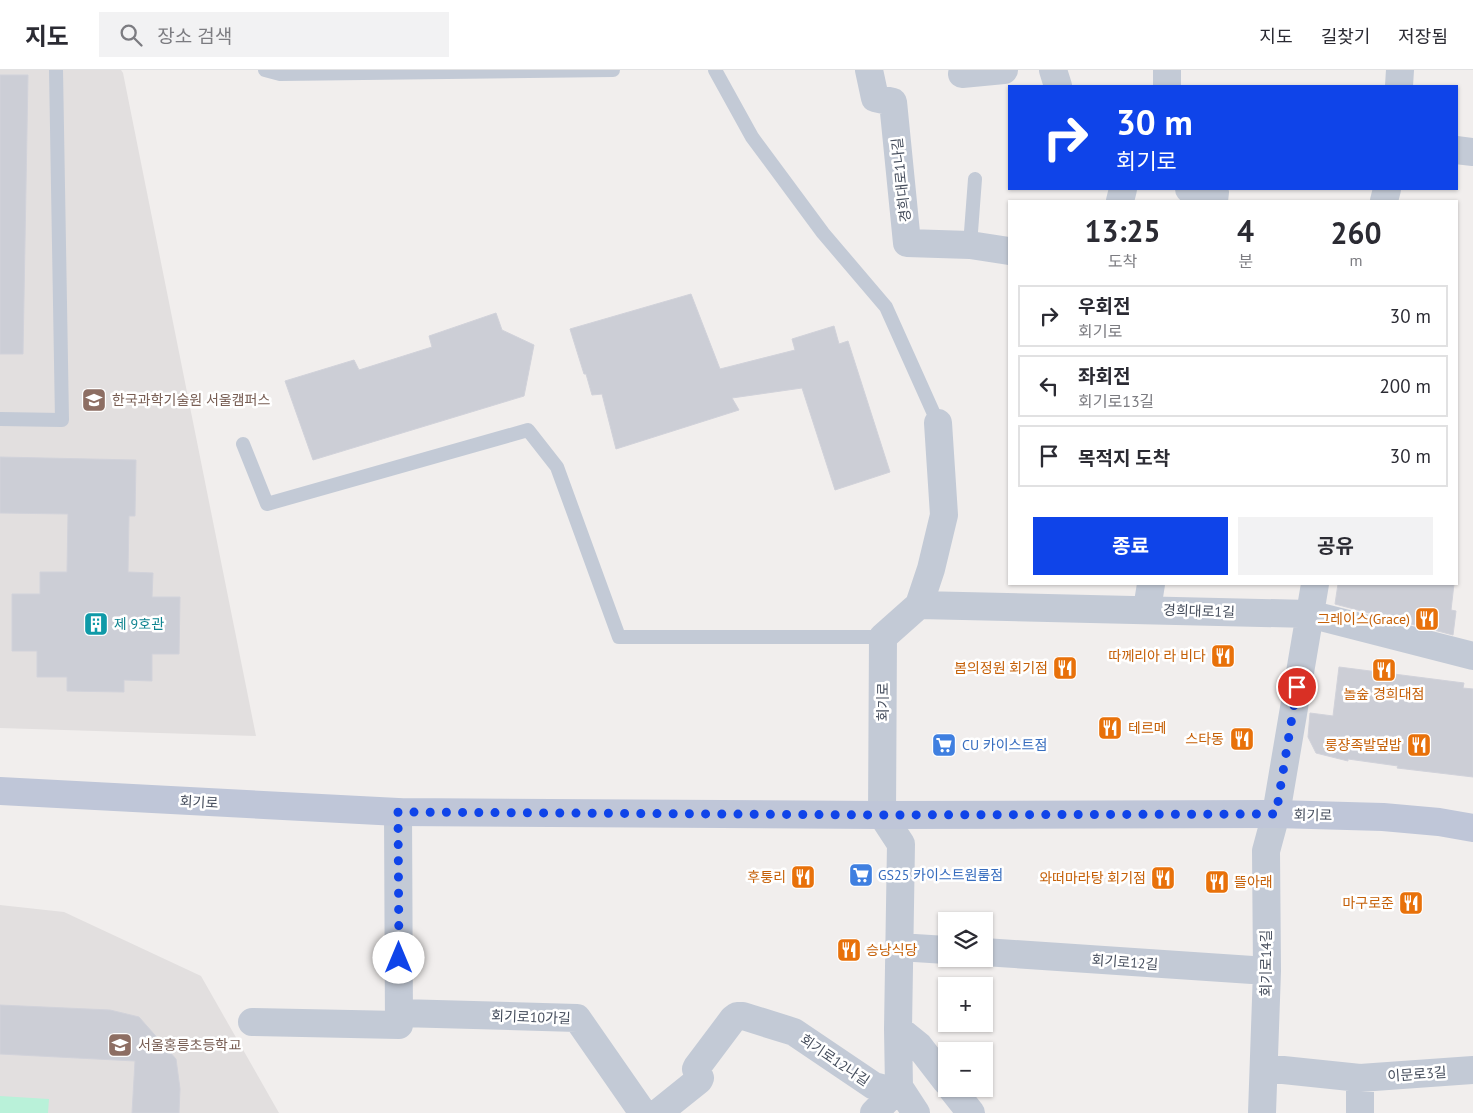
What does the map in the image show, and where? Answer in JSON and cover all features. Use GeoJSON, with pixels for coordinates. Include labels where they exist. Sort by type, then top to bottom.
{"type":"FeatureCollection","features":[{"type":"Feature","properties":{"kind":"main road","name":"회기로"},"geometry":{"type":"LineString","coordinates":[[0,791],[398,812],[882,815],[1276,814],[1383,817],[1439,822],[1473,828]]}},
{"type":"Feature","properties":{"kind":"street","name":"경희대로1나길"},"geometry":{"type":"LineString","coordinates":[[869,70],[874,98],[893,102],[907,242],[970,245],[1008,251]]}},
{"type":"Feature","properties":{"kind":"street"},"geometry":{"type":"LineString","coordinates":[[962,74],[1004,70]]}},
{"type":"Feature","properties":{"kind":"street"},"geometry":{"type":"LineString","coordinates":[[1053,70],[1058,85]]}},
{"type":"Feature","properties":{"kind":"street"},"geometry":{"type":"LineString","coordinates":[[1167,70],[1167,85]]}},
{"type":"Feature","properties":{"kind":"street"},"geometry":{"type":"LineString","coordinates":[[1399,85],[1400,70]]}},
{"type":"Feature","properties":{"kind":"street"},"geometry":{"type":"LineString","coordinates":[[1458,150],[1473,152]]}},
{"type":"Feature","properties":{"kind":"street"},"geometry":{"type":"LineString","coordinates":[[1193,190],[1215,194]]}},
{"type":"Feature","properties":{"kind":"street"},"geometry":{"type":"LineString","coordinates":[[883,637],[919,605],[931,569],[944,515],[938,423]]}},
{"type":"Feature","properties":{"kind":"street","name":"회기로14길"},"geometry":{"type":"LineString","coordinates":[[1262,1113],[1267,971],[1266,851],[1276,814],[1315,585]]}},
{"type":"Feature","properties":{"kind":"street","name":"경희대로1길"},"geometry":{"type":"LineString","coordinates":[[919,605],[1149,596],[1309,614],[1472,651]]}},
{"type":"Feature","properties":{"kind":"street","name":"회기로"},"geometry":{"type":"LineString","coordinates":[[882,815],[883,637]]}},
{"type":"Feature","properties":{"kind":"street"},"geometry":{"type":"LineString","coordinates":[[252,1022],[399,1025],[398,812]]}},
{"type":"Feature","properties":{"kind":"street"},"geometry":{"type":"LineString","coordinates":[[882,815],[901,844],[899,1087],[916,1113]]}},
{"type":"Feature","properties":{"kind":"street"},"geometry":{"type":"LineString","coordinates":[[899,947],[938,949]]}},
{"type":"Feature","properties":{"kind":"street","name":"회기로12길"},"geometry":{"type":"LineString","coordinates":[[993,953],[1267,971]]}},
{"type":"Feature","properties":{"kind":"street","name":"회기로10가길"},"geometry":{"type":"LineString","coordinates":[[400,1013],[577,1018],[643,1113]]}},
{"type":"Feature","properties":{"kind":"street","name":"회기로12나길"},"geometry":{"type":"LineString","coordinates":[[658,1113],[699,1080],[700,1076],[696,1069],[697,1067],[732,1019],[737,1016],[743,1016],[794,1032],[874,1086],[885,1089],[899,1087]]}},
{"type":"Feature","properties":{"kind":"street"},"geometry":{"type":"LineString","coordinates":[[898,1029],[919,1046],[938,1071]]}},
{"type":"Feature","properties":{"kind":"street","name":"이문로3길"},"geometry":{"type":"LineString","coordinates":[[1264,1068],[1360,1078],[1473,1070]]}},
{"type":"Feature","properties":{"kind":"street"},"geometry":{"type":"LineString","coordinates":[[1360,1078],[1360,1113]]}},
{"type":"Feature","properties":{"kind":"street"},"geometry":{"type":"LineString","coordinates":[[874,1113],[899,1087]]}},
{"type":"Feature","properties":{"kind":"street"},"geometry":{"type":"LineString","coordinates":[[958,1097],[971,1113]]}},
{"type":"Feature","properties":{"kind":"lane"},"geometry":{"type":"LineString","coordinates":[[0,419],[62,420],[56,70]]}},
{"type":"Feature","properties":{"kind":"lane"},"geometry":{"type":"LineString","coordinates":[[266,70],[280,72],[613,70]]}},
{"type":"Feature","properties":{"kind":"lane"},"geometry":{"type":"LineString","coordinates":[[714,70],[752,137],[823,234],[886,307],[938,423]]}},
{"type":"Feature","properties":{"kind":"lane"},"geometry":{"type":"LineString","coordinates":[[970,245],[975,179]]}},
{"type":"Feature","properties":{"kind":"lane"},"geometry":{"type":"LineString","coordinates":[[243,444],[267,504],[528,430],[557,467],[619,637],[883,637]]}},
{"type":"Feature","properties":{"kind":"shaded area","name":"한국과학기술원 서울캠퍼스"},"geometry":{"type":"Polygon","coordinates":[[[0,70],[121,70],[123,73],[256,736],[0,728],[0,70]]]}},
{"type":"Feature","properties":{"kind":"shaded area","name":"서울홍릉초등학교"},"geometry":{"type":"Polygon","coordinates":[[[0,905],[64,912],[201,976],[279,1113],[0,1113],[0,905]]]}},
{"type":"Feature","properties":{"kind":"green space"},"geometry":{"type":"Polygon","coordinates":[[[0,1096],[49,1099],[48,1113],[0,1113],[0,1096]]]}},
{"type":"Feature","properties":{"kind":"building"},"geometry":{"type":"Polygon","coordinates":[[[0,75],[28,75],[23,354],[0,354],[0,75]]]}},
{"type":"Feature","properties":{"kind":"building"},"geometry":{"type":"Polygon","coordinates":[[[691,294],[720,369],[795,350],[792,339],[834,326],[839,344],[848,341],[890,472],[835,490],[802,388],[732,398],[739,410],[616,449],[602,394],[592,395],[570,329],[691,294]]]}},
{"type":"Feature","properties":{"kind":"building"},"geometry":{"type":"Polygon","coordinates":[[[496,313],[502,330],[534,345],[524,396],[313,460],[285,381],[354,360],[359,370],[432,347],[429,336],[496,313]]]}},
{"type":"Feature","properties":{"kind":"building","name":"제 9호관"},"geometry":{"type":"Polygon","coordinates":[[[0,457],[136,460],[135,516],[129,516],[128,572],[153,573],[152,597],[180,597],[179,654],[152,654],[152,681],[124,680],[124,692],[67,691],[67,677],[37,677],[37,651],[12,651],[12,594],[40,594],[40,572],[67,572],[68,514],[0,513],[0,457]]]}},
{"type":"Feature","properties":{"kind":"building"},"geometry":{"type":"Polygon","coordinates":[[[1338,585],[1454,585],[1451,610],[1456,611],[1453,635],[1335,604],[1338,585]]]}},
{"type":"Feature","properties":{"kind":"building"},"geometry":{"type":"Polygon","coordinates":[[[1339,667],[1464,683],[1463,688],[1473,689],[1473,777],[1397,768],[1398,766],[1348,759],[1348,761],[1316,753],[1308,737],[1310,713],[1333,716],[1339,667]]]}},
{"type":"Feature","properties":{"kind":"building"},"geometry":{"type":"Polygon","coordinates":[[[0,1005],[110,1010],[139,1017],[176,1059],[180,1089],[179,1113],[132,1113],[135,1061],[0,1054],[0,1005]]]}},
{"type":"Feature","properties":{"kind":"place","name":"한국과학기술원 서울캠퍼스"},"geometry":{"type":"Point","coordinates":[94,400]}},
{"type":"Feature","properties":{"kind":"place","name":"그레이스(Grace)"},"geometry":{"type":"Point","coordinates":[1427,619]}},
{"type":"Feature","properties":{"kind":"place","name":"제 9호관"},"geometry":{"type":"Point","coordinates":[96,624]}},
{"type":"Feature","properties":{"kind":"place","name":"따께리아 라 비다"},"geometry":{"type":"Point","coordinates":[1223,656]}},
{"type":"Feature","properties":{"kind":"place","name":"봄의정원 회기점"},"geometry":{"type":"Point","coordinates":[1065,668]}},
{"type":"Feature","properties":{"kind":"place","name":"놀숲 경희대점"},"geometry":{"type":"Point","coordinates":[1384,670]}},
{"type":"Feature","properties":{"kind":"place","name":"테르메"},"geometry":{"type":"Point","coordinates":[1110,728]}},
{"type":"Feature","properties":{"kind":"place","name":"스타동"},"geometry":{"type":"Point","coordinates":[1242,739]}},
{"type":"Feature","properties":{"kind":"place","name":"CU 카이스트점"},"geometry":{"type":"Point","coordinates":[944,745]}},
{"type":"Feature","properties":{"kind":"place","name":"룽쟝족발덮밥"},"geometry":{"type":"Point","coordinates":[1419,745]}},
{"type":"Feature","properties":{"kind":"place","name":"GS25 카이스트원룸점"},"geometry":{"type":"Point","coordinates":[861,875]}},
{"type":"Feature","properties":{"kind":"place","name":"후퉁리"},"geometry":{"type":"Point","coordinates":[803,877]}},
{"type":"Feature","properties":{"kind":"place","name":"와떠마라탕 회기점"},"geometry":{"type":"Point","coordinates":[1163,878]}},
{"type":"Feature","properties":{"kind":"place","name":"뜰아래"},"geometry":{"type":"Point","coordinates":[1217,882]}},
{"type":"Feature","properties":{"kind":"place","name":"마구로준"},"geometry":{"type":"Point","coordinates":[1411,903]}},
{"type":"Feature","properties":{"kind":"place","name":"승낭식당"},"geometry":{"type":"Point","coordinates":[849,950]}},
{"type":"Feature","properties":{"kind":"place","name":"서울홍릉초등학교"},"geometry":{"type":"Point","coordinates":[120,1045]}},
{"type":"Feature","properties":{"kind":"route"},"geometry":{"type":"LineString","coordinates":[[399,958],[398,812],[882,815],[1276,814],[1297,687]]}}]}
